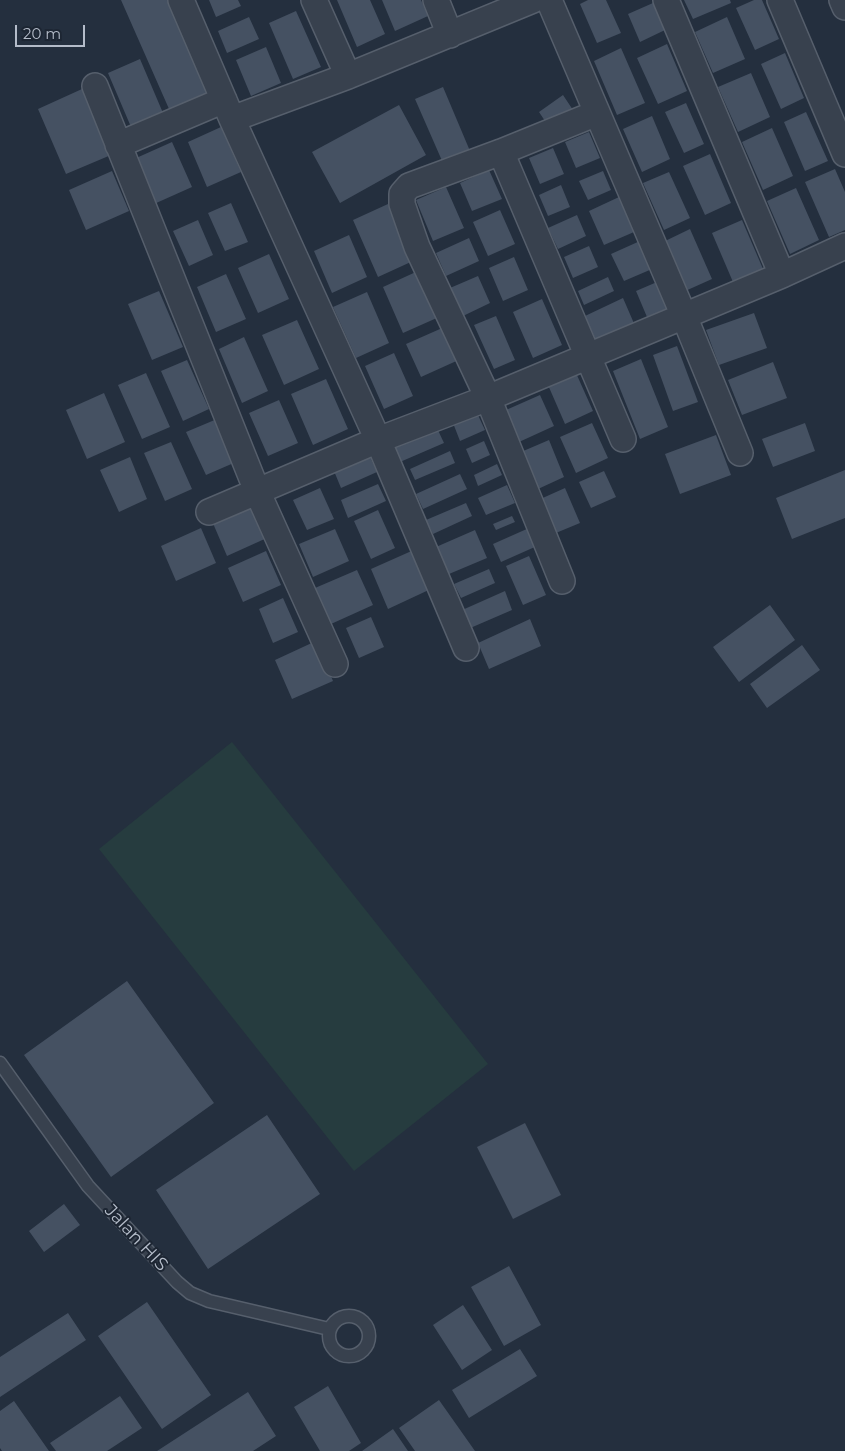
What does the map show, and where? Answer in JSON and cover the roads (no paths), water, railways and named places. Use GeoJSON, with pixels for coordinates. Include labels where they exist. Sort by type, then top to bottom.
{"type":"FeatureCollection","features":[{"type":"Feature","properties":{"kind":"street"},"geometry":{"type":"LineString","coordinates":[[181,0],[228,109],[378,440],[466,648]]}},
{"type":"Feature","properties":{"kind":"street"},"geometry":{"type":"LineString","coordinates":[[314,0],[348,76]]}},
{"type":"Feature","properties":{"kind":"street"},"geometry":{"type":"LineString","coordinates":[[436,0],[450,35]]}},
{"type":"Feature","properties":{"kind":"street"},"geometry":{"type":"LineString","coordinates":[[118,145],[228,109],[348,76],[534,0]]}},
{"type":"Feature","properties":{"kind":"street"},"geometry":{"type":"LineString","coordinates":[[549,0],[684,316],[740,453]]}},
{"type":"Feature","properties":{"kind":"street"},"geometry":{"type":"LineString","coordinates":[[666,0],[782,275]]}},
{"type":"Feature","properties":{"kind":"street"},"geometry":{"type":"LineString","coordinates":[[780,0],[845,154]]}},
{"type":"Feature","properties":{"kind":"street"},"geometry":{"type":"LineString","coordinates":[[842,0],[845,7]]}},
{"type":"Feature","properties":{"kind":"street"},"geometry":{"type":"LineString","coordinates":[[95,86],[257,491],[335,664]]}},
{"type":"Feature","properties":{"kind":"street"},"geometry":{"type":"LineString","coordinates":[[562,581],[488,398],[417,247],[402,204],[402,194],[409,186],[501,152],[597,113]]}},
{"type":"Feature","properties":{"kind":"street"},"geometry":{"type":"LineString","coordinates":[[501,152],[623,439]]}},
{"type":"Feature","properties":{"kind":"street"},"geometry":{"type":"LineString","coordinates":[[209,512],[378,440],[488,398],[589,356],[782,275],[845,246]]}},
{"type":"Feature","properties":{"kind":"lane","name":"Jalan HIS"},"geometry":{"type":"LineString","coordinates":[[0,1063],[88,1186],[177,1282],[190,1293],[209,1301],[329,1329]]}}]}
